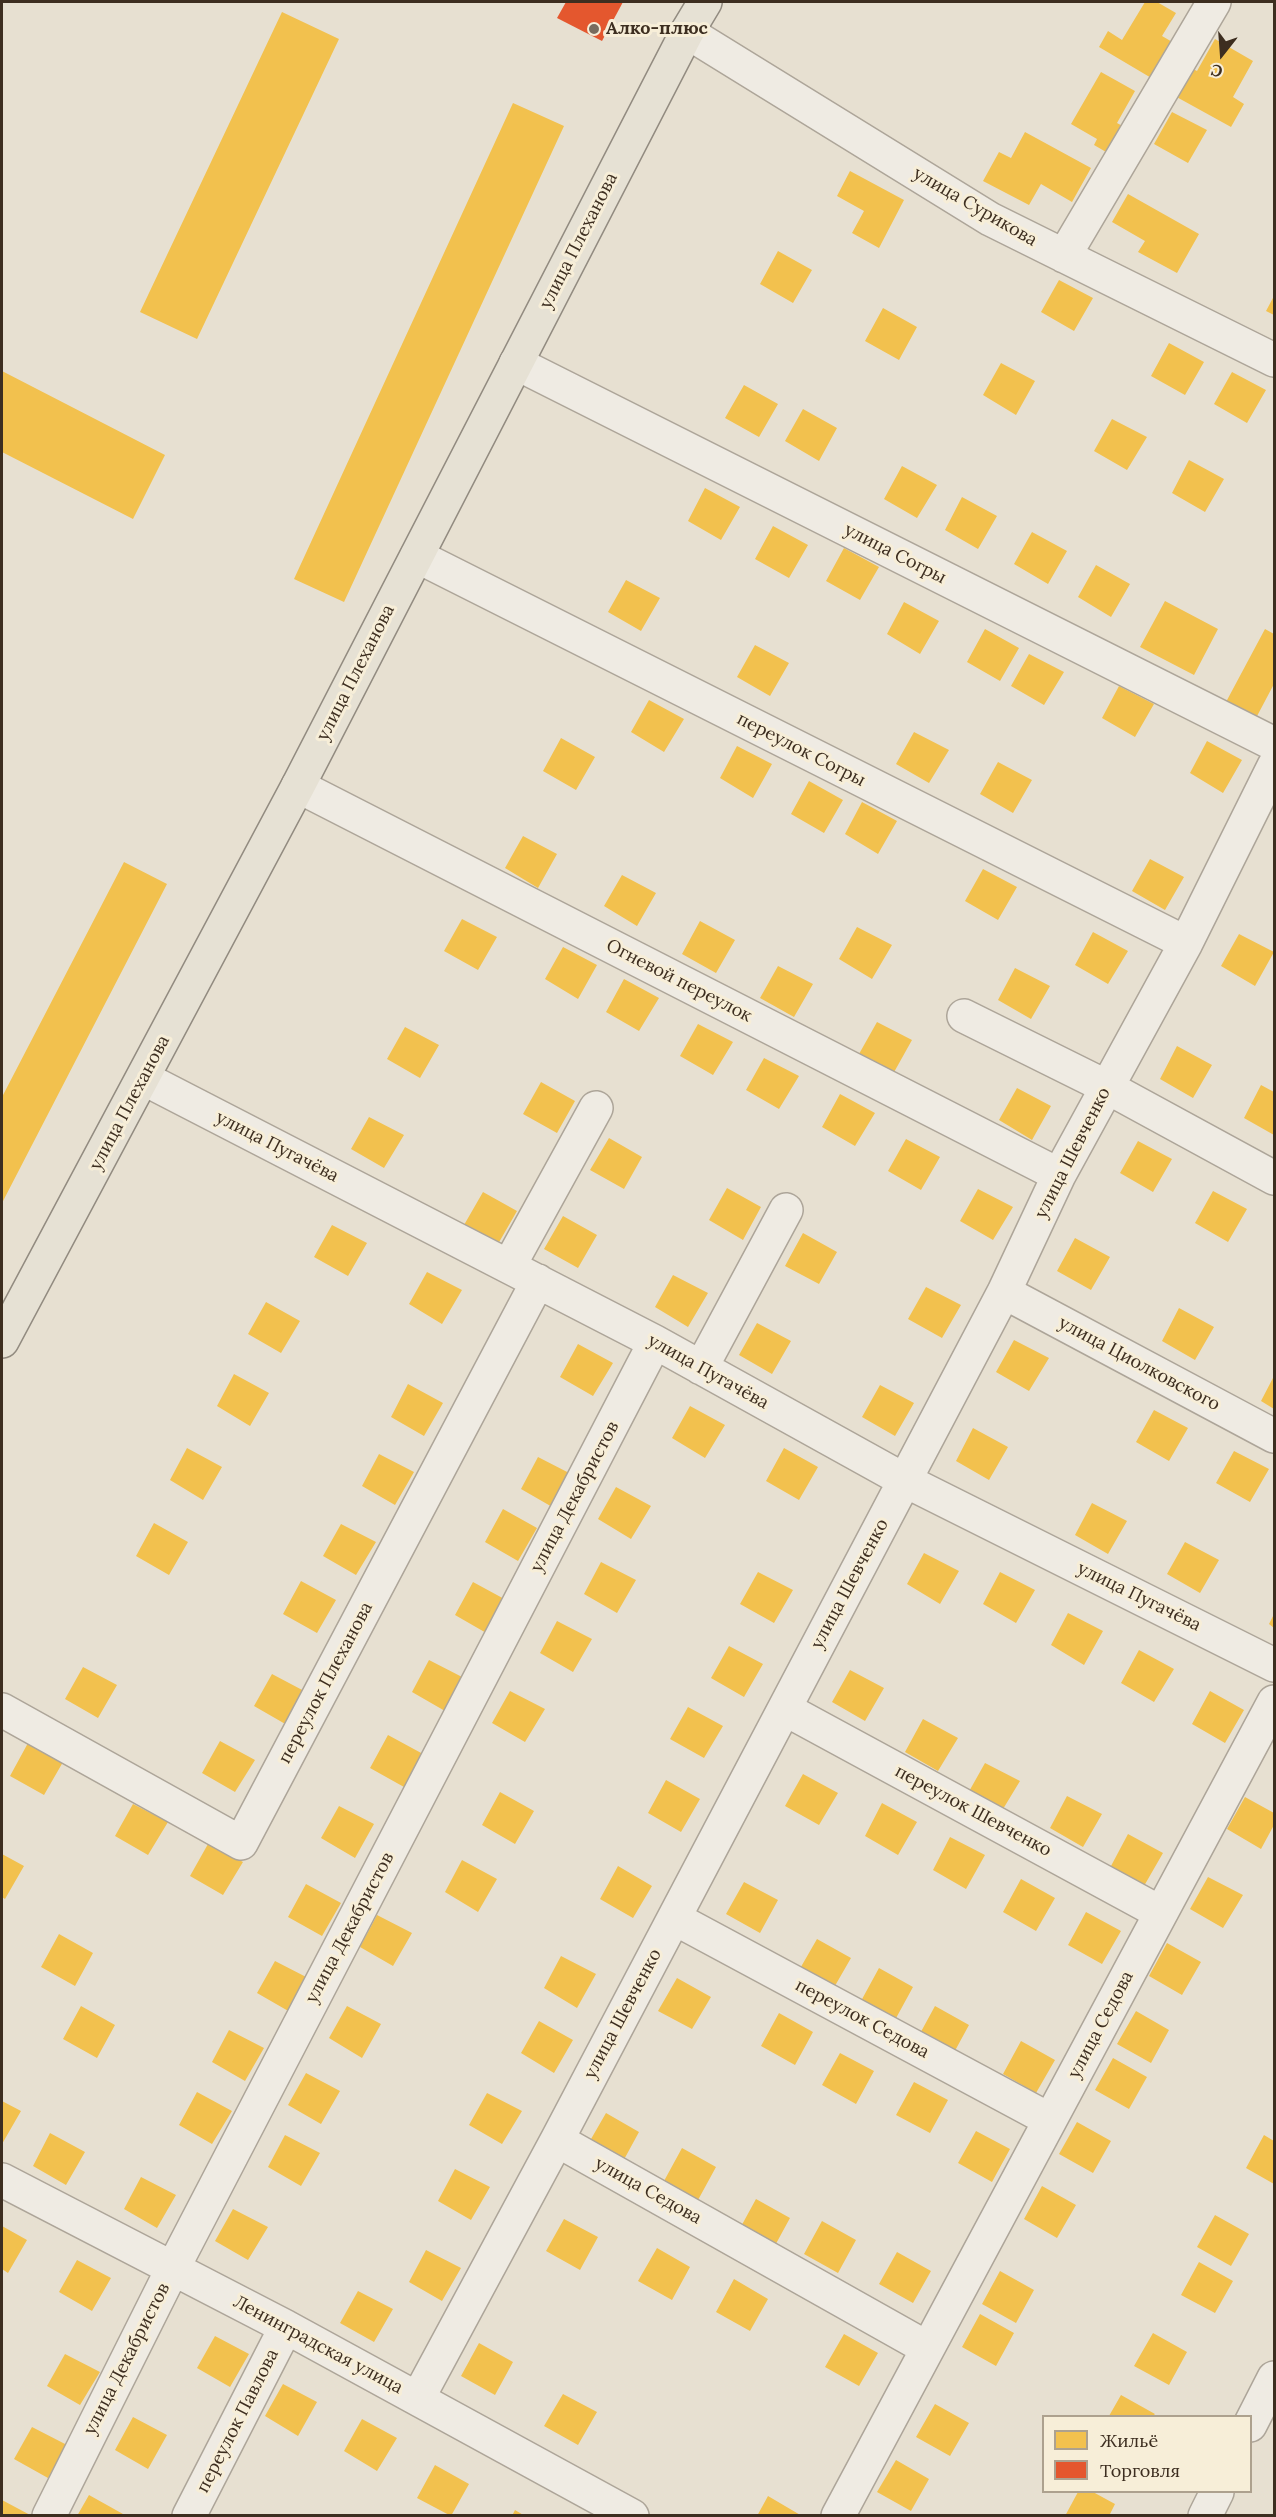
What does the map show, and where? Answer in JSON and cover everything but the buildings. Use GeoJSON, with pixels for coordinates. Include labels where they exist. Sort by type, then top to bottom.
{"type":"FeatureCollection","features":[{"type":"Feature","properties":{"kind":"main road","name":"улица Плеханова"},"geometry":{"type":"LineString","coordinates":[[2,1341],[298,786],[687,32],[705,2]]}},
{"type":"Feature","properties":{"kind":"street"},"geometry":{"type":"LineString","coordinates":[[1064,256],[1214,2]]}},
{"type":"Feature","properties":{"kind":"street","name":"улица Сурикова"},"geometry":{"type":"LineString","coordinates":[[687,32],[990,219],[1275,360]]}},
{"type":"Feature","properties":{"kind":"street","name":"улица Согры"},"geometry":{"type":"LineString","coordinates":[[516,363],[1275,744]]}},
{"type":"Feature","properties":{"kind":"street","name":"переулок Согры"},"geometry":{"type":"LineString","coordinates":[[417,556],[1186,943]]}},
{"type":"Feature","properties":{"kind":"street","name":"улица Шевченко"},"geometry":{"type":"LineString","coordinates":[[418,2398],[557,2140],[1004,1292],[1059,1175],[1186,943],[1275,766]]}},
{"type":"Feature","properties":{"kind":"street","name":"Огневой переулок"},"geometry":{"type":"LineString","coordinates":[[298,786],[1059,1175]]}},
{"type":"Feature","properties":{"kind":"street"},"geometry":{"type":"LineString","coordinates":[[964,1016],[1107,1088],[1275,1178]]}},
{"type":"Feature","properties":{"kind":"street","name":"улица Пугачёва"},"geometry":{"type":"LineString","coordinates":[[143,1078],[655,1342],[904,1480],[1275,1665]]}},
{"type":"Feature","properties":{"kind":"street"},"geometry":{"type":"LineString","coordinates":[[509,1266],[596,1108]]}},
{"type":"Feature","properties":{"kind":"street"},"geometry":{"type":"LineString","coordinates":[[701,1368],[786,1210]]}},
{"type":"Feature","properties":{"kind":"street","name":"переулок Плеханова"},"geometry":{"type":"LineString","coordinates":[[2,1710],[241,1844],[538,1281]]}},
{"type":"Feature","properties":{"kind":"street","name":"улица Циолковского"},"geometry":{"type":"LineString","coordinates":[[1004,1292],[1275,1436]]}},
{"type":"Feature","properties":{"kind":"street","name":"улица Декабристов"},"geometry":{"type":"LineString","coordinates":[[49,2516],[173,2268],[655,1342]]}},
{"type":"Feature","properties":{"kind":"street","name":"улица Седова"},"geometry":{"type":"LineString","coordinates":[[838,2516],[1275,1702]]}},
{"type":"Feature","properties":{"kind":"street","name":"переулок Шевченко"},"geometry":{"type":"LineString","coordinates":[[785,1709],[1161,1913]]}},
{"type":"Feature","properties":{"kind":"street","name":"переулок Седова"},"geometry":{"type":"LineString","coordinates":[[674,1918],[1050,2120]]}},
{"type":"Feature","properties":{"kind":"street","name":"улица Седова"},"geometry":{"type":"LineString","coordinates":[[557,2140],[927,2348]]}},
{"type":"Feature","properties":{"kind":"street","name":"Ленинградская улица"},"geometry":{"type":"LineString","coordinates":[[2,2180],[418,2398],[595,2507],[632,2516]]}},
{"type":"Feature","properties":{"kind":"street","name":"переулок Павлова"},"geometry":{"type":"LineString","coordinates":[[189,2516],[286,2327]]}},
{"type":"Feature","properties":{"kind":"street"},"geometry":{"type":"LineString","coordinates":[[1252,2423],[1275,2378]]}},
{"type":"Feature","properties":{"kind":"street"},"geometry":{"type":"LineString","coordinates":[[1205,2516],[1216,2493]]}},
{"type":"Feature","properties":{"kind":"place","name":"Алко-плюс"},"geometry":{"type":"Point","coordinates":[594,29]}}]}
